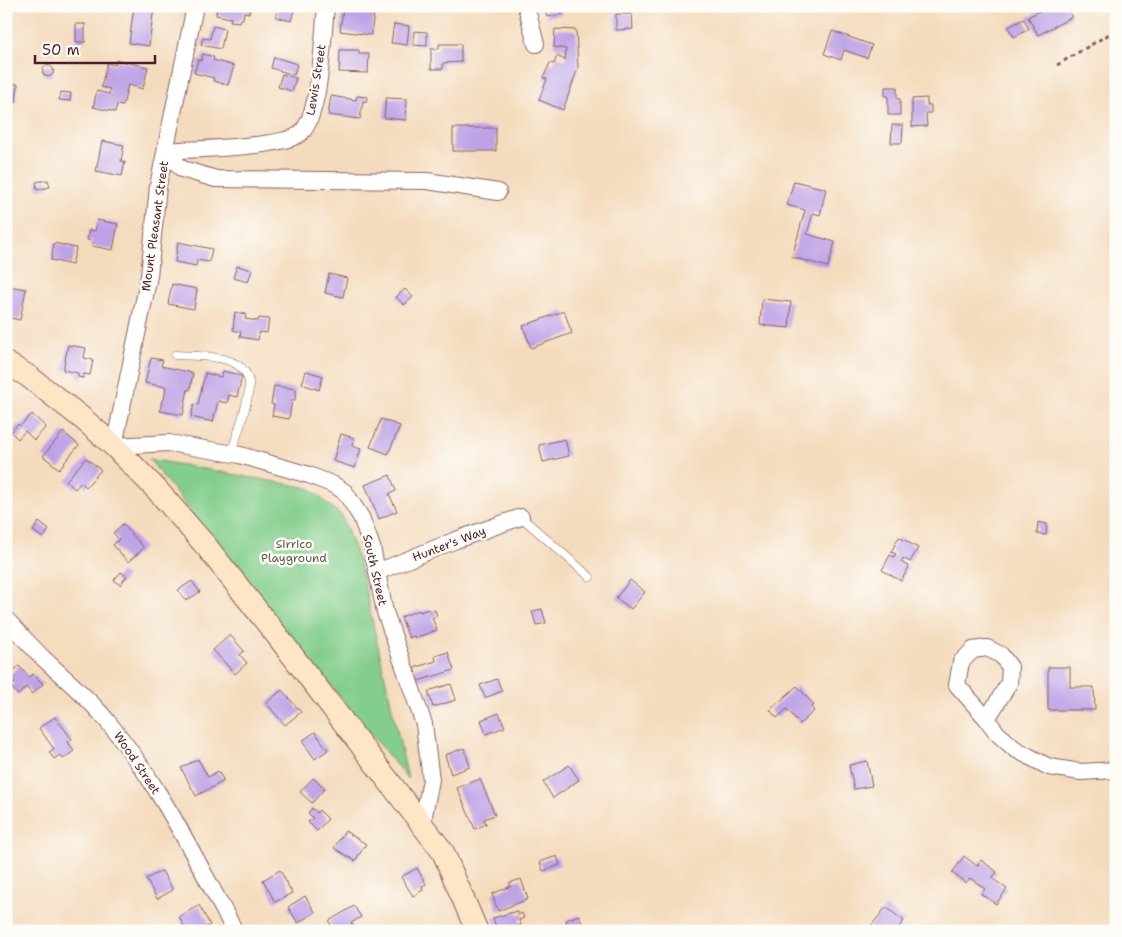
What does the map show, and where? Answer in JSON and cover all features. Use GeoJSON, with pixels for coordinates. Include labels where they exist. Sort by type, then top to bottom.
{"type":"FeatureCollection","features":[{"type":"Feature","properties":{"kind":"street","name":"Mount Pleasant Street"},"geometry":{"type":"LineString","coordinates":[[114,446],[149,276],[158,186],[195,6]]}},
{"type":"Feature","properties":{"kind":"street","name":"Lewis Street"},"geometry":{"type":"LineString","coordinates":[[166,151],[264,145],[299,135],[306,127],[312,112],[319,79],[326,6]]}},
{"type":"Feature","properties":{"kind":"street"},"geometry":{"type":"LineString","coordinates":[[526,6],[536,44]]}},
{"type":"Feature","properties":{"kind":"street"},"geometry":{"type":"LineString","coordinates":[[166,151],[182,169],[216,178],[427,181],[498,192]]}},
{"type":"Feature","properties":{"kind":"street"},"geometry":{"type":"LineString","coordinates":[[6,363],[34,380],[114,446],[158,491],[206,546],[280,638],[443,852],[477,931]]}},
{"type":"Feature","properties":{"kind":"street","name":"South Street"},"geometry":{"type":"LineString","coordinates":[[114,446],[169,443],[231,453],[309,475],[334,485],[345,492],[361,517],[372,547],[385,612],[424,724],[431,780],[422,825]]}},
{"type":"Feature","properties":{"kind":"street","name":"Hunter's Way"},"geometry":{"type":"LineString","coordinates":[[377,572],[456,540],[521,517]]}},
{"type":"Feature","properties":{"kind":"street","name":"Wood Street"},"geometry":{"type":"LineString","coordinates":[[6,619],[91,702],[123,741],[165,806],[236,931]]}},
{"type":"Feature","properties":{"kind":"street"},"geometry":{"type":"LineString","coordinates":[[988,719],[997,734],[1015,749],[1048,767],[1081,772],[1116,770]]}},
{"type":"Feature","properties":{"kind":"lane"},"geometry":{"type":"LineString","coordinates":[[175,355],[215,358],[235,363],[246,372],[250,383],[231,453]]}},
{"type":"Feature","properties":{"kind":"lane"},"geometry":{"type":"LineString","coordinates":[[521,517],[590,577]]}},
{"type":"Feature","properties":{"kind":"path"},"geometry":{"type":"LineString","coordinates":[[1057,65],[1116,30]]}},
{"type":"Feature","properties":{"kind":"green space","name":"Sirrico Playground"},"geometry":{"type":"Polygon","coordinates":[[[149,459],[309,488],[342,516],[359,562],[408,779],[261,601],[149,459]]]}},
{"type":"Feature","properties":{"kind":"building"},"geometry":{"type":"Polygon","coordinates":[[[134,6],[154,7],[149,46],[129,43],[134,6]]]}},
{"type":"Feature","properties":{"kind":"building"},"geometry":{"type":"Polygon","coordinates":[[[217,6],[250,6],[249,13],[244,12],[243,19],[240,19],[239,22],[230,21],[231,18],[216,15],[217,6]]]}},
{"type":"Feature","properties":{"kind":"building"},"geometry":{"type":"Polygon","coordinates":[[[279,6],[295,6],[291,21],[276,17],[279,6]]]}},
{"type":"Feature","properties":{"kind":"building"},"geometry":{"type":"Polygon","coordinates":[[[544,6],[561,6],[563,14],[547,17],[544,6]]]}},
{"type":"Feature","properties":{"kind":"building"},"geometry":{"type":"Polygon","coordinates":[[[1049,6],[1067,6],[1072,17],[1038,35],[1028,17],[1049,6]]]}},
{"type":"Feature","properties":{"kind":"building"},"geometry":{"type":"Polygon","coordinates":[[[343,9],[374,13],[371,35],[340,31],[343,9]]]}},
{"type":"Feature","properties":{"kind":"building"},"geometry":{"type":"Polygon","coordinates":[[[616,14],[632,14],[633,29],[616,30],[616,14]]]}},
{"type":"Feature","properties":{"kind":"building"},"geometry":{"type":"Polygon","coordinates":[[[1024,19],[1029,29],[1014,37],[1008,27],[1024,19]]]}},
{"type":"Feature","properties":{"kind":"building"},"geometry":{"type":"Polygon","coordinates":[[[76,24],[85,24],[85,42],[76,42],[76,24]]]}},
{"type":"Feature","properties":{"kind":"building"},"geometry":{"type":"Polygon","coordinates":[[[394,24],[409,26],[407,45],[391,43],[394,24]]]}},
{"type":"Feature","properties":{"kind":"building"},"geometry":{"type":"Polygon","coordinates":[[[213,26],[225,29],[221,49],[201,45],[203,38],[210,39],[213,26]]]}},
{"type":"Feature","properties":{"kind":"building"},"geometry":{"type":"Polygon","coordinates":[[[555,29],[576,30],[578,68],[563,110],[539,100],[547,79],[543,78],[550,63],[554,64],[557,56],[565,60],[566,49],[554,47],[555,29]]]}},
{"type":"Feature","properties":{"kind":"building"},"geometry":{"type":"Polygon","coordinates":[[[414,31],[427,32],[427,46],[413,45],[414,31]]]}},
{"type":"Feature","properties":{"kind":"building"},"geometry":{"type":"Polygon","coordinates":[[[832,31],[872,45],[867,58],[844,50],[841,60],[824,54],[832,31]]]}},
{"type":"Feature","properties":{"kind":"building"},"geometry":{"type":"Polygon","coordinates":[[[439,44],[461,44],[461,62],[443,63],[443,69],[431,69],[431,49],[439,49],[439,44]]]}},
{"type":"Feature","properties":{"kind":"building"},"geometry":{"type":"Polygon","coordinates":[[[340,50],[359,50],[359,54],[369,54],[368,73],[339,72],[340,50]]]}},
{"type":"Feature","properties":{"kind":"building"},"geometry":{"type":"Polygon","coordinates":[[[203,54],[214,57],[213,60],[234,66],[228,85],[213,81],[214,78],[194,73],[198,60],[201,61],[203,54]]]}},
{"type":"Feature","properties":{"kind":"building"},"geometry":{"type":"Polygon","coordinates":[[[274,57],[297,64],[294,75],[271,68],[274,57]]]}},
{"type":"Feature","properties":{"kind":"building"},"geometry":{"type":"Polygon","coordinates":[[[116,60],[148,67],[143,89],[128,85],[123,106],[117,105],[115,112],[93,107],[97,91],[109,94],[110,89],[101,87],[107,63],[115,65],[116,60]]]}},
{"type":"Feature","properties":{"kind":"building"},"geometry":{"type":"Polygon","coordinates":[[[46,66],[50,66],[53,71],[52,75],[46,76],[43,73],[43,69],[46,66]]]}},
{"type":"Feature","properties":{"kind":"building"},"geometry":{"type":"Polygon","coordinates":[[[282,74],[296,78],[292,91],[278,87],[282,74]]]}},
{"type":"Feature","properties":{"kind":"building"},"geometry":{"type":"Polygon","coordinates":[[[6,83],[18,84],[16,102],[6,101],[6,83]]]}},
{"type":"Feature","properties":{"kind":"building"},"geometry":{"type":"Polygon","coordinates":[[[885,87],[897,87],[897,99],[900,99],[900,115],[888,115],[888,96],[885,96],[885,87]]]}},
{"type":"Feature","properties":{"kind":"building"},"geometry":{"type":"Polygon","coordinates":[[[61,92],[71,93],[70,101],[59,100],[61,92]]]}},
{"type":"Feature","properties":{"kind":"building"},"geometry":{"type":"Polygon","coordinates":[[[331,96],[356,100],[357,96],[367,97],[366,102],[363,101],[360,119],[328,115],[331,96]]]}},
{"type":"Feature","properties":{"kind":"building"},"geometry":{"type":"Polygon","coordinates":[[[386,98],[407,99],[406,120],[384,118],[386,98]]]}},
{"type":"Feature","properties":{"kind":"building"},"geometry":{"type":"Polygon","coordinates":[[[927,98],[927,105],[931,105],[931,113],[926,113],[927,126],[912,127],[912,99],[927,98]]]}},
{"type":"Feature","properties":{"kind":"building"},"geometry":{"type":"Polygon","coordinates":[[[892,125],[903,125],[902,143],[891,143],[892,125]]]}},
{"type":"Feature","properties":{"kind":"building"},"geometry":{"type":"Polygon","coordinates":[[[453,128],[496,128],[496,151],[453,151],[453,128]]]}},
{"type":"Feature","properties":{"kind":"building"},"geometry":{"type":"Polygon","coordinates":[[[102,141],[124,145],[121,161],[125,162],[122,176],[96,171],[102,141]]]}},
{"type":"Feature","properties":{"kind":"building"},"geometry":{"type":"Polygon","coordinates":[[[48,180],[50,187],[37,190],[36,182],[48,180]]]}},
{"type":"Feature","properties":{"kind":"building"},"geometry":{"type":"Polygon","coordinates":[[[794,181],[826,189],[820,215],[813,213],[807,234],[835,242],[828,267],[792,257],[805,210],[787,205],[794,181]]]}},
{"type":"Feature","properties":{"kind":"building"},"geometry":{"type":"Polygon","coordinates":[[[97,220],[118,224],[113,250],[92,246],[92,241],[87,240],[89,230],[95,231],[97,220]]]}},
{"type":"Feature","properties":{"kind":"building"},"geometry":{"type":"Polygon","coordinates":[[[178,242],[212,249],[209,262],[197,260],[196,266],[175,262],[178,242]]]}},
{"type":"Feature","properties":{"kind":"building"},"geometry":{"type":"Polygon","coordinates":[[[54,243],[76,248],[72,265],[51,260],[54,243]]]}},
{"type":"Feature","properties":{"kind":"building"},"geometry":{"type":"Polygon","coordinates":[[[237,266],[252,270],[248,282],[233,278],[237,266]]]}},
{"type":"Feature","properties":{"kind":"building"},"geometry":{"type":"Polygon","coordinates":[[[329,274],[347,278],[343,297],[325,293],[329,274]]]}},
{"type":"Feature","properties":{"kind":"building"},"geometry":{"type":"Polygon","coordinates":[[[172,284],[197,289],[194,309],[168,304],[172,284]]]}},
{"type":"Feature","properties":{"kind":"building"},"geometry":{"type":"Polygon","coordinates":[[[8,286],[26,289],[20,320],[6,317],[8,286]]]}},
{"type":"Feature","properties":{"kind":"building"},"geometry":{"type":"Polygon","coordinates":[[[405,289],[413,297],[404,305],[396,297],[405,289]]]}},
{"type":"Feature","properties":{"kind":"building"},"geometry":{"type":"Polygon","coordinates":[[[762,299],[791,302],[789,328],[760,325],[762,299]]]}},
{"type":"Feature","properties":{"kind":"building"},"geometry":{"type":"Polygon","coordinates":[[[564,311],[572,333],[531,348],[523,326],[564,311]]]}},
{"type":"Feature","properties":{"kind":"building"},"geometry":{"type":"Polygon","coordinates":[[[235,312],[246,314],[245,319],[258,321],[259,318],[269,319],[267,333],[259,332],[258,340],[240,337],[241,332],[233,330],[235,312]]]}},
{"type":"Feature","properties":{"kind":"building"},"geometry":{"type":"Polygon","coordinates":[[[68,345],[86,348],[84,358],[93,360],[90,375],[84,374],[83,378],[78,377],[78,373],[63,370],[68,345]]]}},
{"type":"Feature","properties":{"kind":"building"},"geometry":{"type":"Polygon","coordinates":[[[151,358],[163,360],[161,366],[193,373],[183,415],[160,411],[166,387],[145,383],[151,358]]]}},
{"type":"Feature","properties":{"kind":"building"},"geometry":{"type":"Polygon","coordinates":[[[223,371],[242,376],[237,397],[229,395],[227,403],[218,401],[213,422],[191,417],[194,404],[198,405],[205,373],[221,377],[223,371]]]}},
{"type":"Feature","properties":{"kind":"building"},"geometry":{"type":"Polygon","coordinates":[[[306,371],[323,376],[319,390],[302,384],[306,371]]]}},
{"type":"Feature","properties":{"kind":"building"},"geometry":{"type":"Polygon","coordinates":[[[274,386],[296,389],[295,400],[292,400],[289,419],[272,416],[274,405],[271,404],[274,386]]]}},
{"type":"Feature","properties":{"kind":"building"},"geometry":{"type":"Polygon","coordinates":[[[32,414],[46,427],[34,440],[25,431],[18,439],[11,432],[18,424],[20,426],[32,414]]]}},
{"type":"Feature","properties":{"kind":"building"},"geometry":{"type":"Polygon","coordinates":[[[381,419],[400,426],[388,454],[370,447],[381,419]]]}},
{"type":"Feature","properties":{"kind":"building"},"geometry":{"type":"Polygon","coordinates":[[[63,432],[79,445],[59,469],[43,456],[63,432]]]}},
{"type":"Feature","properties":{"kind":"building"},"geometry":{"type":"Polygon","coordinates":[[[341,434],[354,438],[352,446],[361,449],[355,468],[333,461],[341,434]]]}},
{"type":"Feature","properties":{"kind":"building"},"geometry":{"type":"Polygon","coordinates":[[[565,439],[569,456],[543,462],[539,445],[565,439]]]}},
{"type":"Feature","properties":{"kind":"building"},"geometry":{"type":"Polygon","coordinates":[[[86,458],[101,470],[86,487],[81,482],[75,489],[66,481],[86,458]]]}},
{"type":"Feature","properties":{"kind":"building"},"geometry":{"type":"Polygon","coordinates":[[[390,475],[396,491],[389,494],[397,511],[379,519],[365,485],[390,475]]]}},
{"type":"Feature","properties":{"kind":"building"},"geometry":{"type":"Polygon","coordinates":[[[39,522],[49,530],[43,538],[33,531],[39,522]]]}},
{"type":"Feature","properties":{"kind":"building"},"geometry":{"type":"Polygon","coordinates":[[[1038,522],[1047,524],[1046,535],[1037,534],[1038,522]]]}},
{"type":"Feature","properties":{"kind":"building"},"geometry":{"type":"Polygon","coordinates":[[[123,524],[144,548],[128,562],[113,545],[119,539],[113,533],[123,524]]]}},
{"type":"Feature","properties":{"kind":"building"},"geometry":{"type":"Polygon","coordinates":[[[899,537],[918,548],[910,562],[903,558],[901,562],[909,567],[901,581],[882,570],[890,555],[894,557],[896,554],[891,552],[899,537]]]}},
{"type":"Feature","properties":{"kind":"building"},"geometry":{"type":"Polygon","coordinates":[[[121,572],[127,576],[120,585],[114,580],[121,572]]]}},
{"type":"Feature","properties":{"kind":"building"},"geometry":{"type":"Polygon","coordinates":[[[630,580],[645,592],[631,609],[616,598],[630,580]]]}},
{"type":"Feature","properties":{"kind":"building"},"geometry":{"type":"Polygon","coordinates":[[[192,581],[200,592],[186,601],[178,590],[192,581]]]}},
{"type":"Feature","properties":{"kind":"building"},"geometry":{"type":"Polygon","coordinates":[[[428,609],[430,612],[435,610],[437,616],[432,618],[437,630],[415,638],[414,636],[409,638],[401,617],[419,610],[420,612],[428,609]]]}},
{"type":"Feature","properties":{"kind":"building"},"geometry":{"type":"Polygon","coordinates":[[[542,609],[546,623],[536,625],[532,611],[542,609]]]}},
{"type":"Feature","properties":{"kind":"building"},"geometry":{"type":"Polygon","coordinates":[[[230,635],[244,651],[240,655],[247,663],[235,674],[213,650],[230,635]]]}},
{"type":"Feature","properties":{"kind":"building"},"geometry":{"type":"Polygon","coordinates":[[[448,652],[454,670],[418,681],[414,668],[436,661],[435,656],[448,652]]]}},
{"type":"Feature","properties":{"kind":"building"},"geometry":{"type":"Polygon","coordinates":[[[19,666],[29,677],[33,674],[43,684],[32,694],[26,687],[18,695],[11,687],[15,683],[8,676],[19,666]]]}},
{"type":"Feature","properties":{"kind":"building"},"geometry":{"type":"Polygon","coordinates":[[[1048,667],[1070,667],[1070,687],[1094,687],[1095,710],[1048,710],[1048,667]]]}},
{"type":"Feature","properties":{"kind":"building"},"geometry":{"type":"Polygon","coordinates":[[[497,679],[502,691],[485,698],[480,685],[497,679]]]}},
{"type":"Feature","properties":{"kind":"building"},"geometry":{"type":"Polygon","coordinates":[[[451,684],[456,700],[433,707],[428,691],[451,684]]]}},
{"type":"Feature","properties":{"kind":"building"},"geometry":{"type":"Polygon","coordinates":[[[797,686],[814,705],[811,707],[814,711],[800,724],[787,709],[777,718],[770,710],[797,686]]]}},
{"type":"Feature","properties":{"kind":"building"},"geometry":{"type":"Polygon","coordinates":[[[282,690],[301,712],[285,725],[266,703],[282,690]]]}},
{"type":"Feature","properties":{"kind":"building"},"geometry":{"type":"Polygon","coordinates":[[[499,713],[505,727],[486,734],[481,720],[499,713]]]}},
{"type":"Feature","properties":{"kind":"building"},"geometry":{"type":"Polygon","coordinates":[[[55,717],[72,739],[68,742],[74,751],[63,759],[60,755],[54,759],[49,752],[54,749],[39,728],[55,717]]]}},
{"type":"Feature","properties":{"kind":"building"},"geometry":{"type":"Polygon","coordinates":[[[315,732],[328,750],[315,759],[302,741],[315,732]]]}},
{"type":"Feature","properties":{"kind":"building"},"geometry":{"type":"Polygon","coordinates":[[[464,748],[470,767],[451,774],[445,755],[464,748]]]}},
{"type":"Feature","properties":{"kind":"building"},"geometry":{"type":"Polygon","coordinates":[[[198,759],[208,777],[218,771],[224,781],[196,796],[181,768],[198,759]]]}},
{"type":"Feature","properties":{"kind":"building"},"geometry":{"type":"Polygon","coordinates":[[[867,761],[872,786],[854,789],[849,765],[867,761]]]}},
{"type":"Feature","properties":{"kind":"building"},"geometry":{"type":"Polygon","coordinates":[[[569,765],[579,780],[553,798],[543,782],[569,765]]]}},
{"type":"Feature","properties":{"kind":"building"},"geometry":{"type":"Polygon","coordinates":[[[313,778],[325,788],[312,803],[300,792],[313,778]]]}},
{"type":"Feature","properties":{"kind":"building"},"geometry":{"type":"Polygon","coordinates":[[[480,779],[495,815],[484,819],[486,824],[475,829],[457,788],[480,779]]]}},
{"type":"Feature","properties":{"kind":"building"},"geometry":{"type":"Polygon","coordinates":[[[312,808],[317,813],[319,810],[328,819],[317,831],[308,822],[313,818],[308,813],[312,808]]]}},
{"type":"Feature","properties":{"kind":"building"},"geometry":{"type":"Polygon","coordinates":[[[345,831],[366,844],[355,861],[334,848],[345,831]]]}},
{"type":"Feature","properties":{"kind":"building"},"geometry":{"type":"Polygon","coordinates":[[[557,856],[560,865],[543,871],[540,862],[557,856]]]}},
{"type":"Feature","properties":{"kind":"building"},"geometry":{"type":"Polygon","coordinates":[[[964,856],[977,866],[981,860],[997,872],[992,878],[1007,889],[996,904],[981,894],[985,889],[970,878],[966,883],[952,873],[964,856]]]}},
{"type":"Feature","properties":{"kind":"building"},"geometry":{"type":"Polygon","coordinates":[[[417,868],[426,884],[422,887],[423,890],[413,896],[401,877],[417,868]]]}},
{"type":"Feature","properties":{"kind":"building"},"geometry":{"type":"Polygon","coordinates":[[[280,870],[292,893],[275,902],[263,880],[280,870]]]}},
{"type":"Feature","properties":{"kind":"building"},"geometry":{"type":"Polygon","coordinates":[[[162,871],[173,890],[157,899],[146,879],[162,871]]]}},
{"type":"Feature","properties":{"kind":"building"},"geometry":{"type":"Polygon","coordinates":[[[1116,878],[1116,896],[1115,896],[1111,879],[1116,878]]]}},
{"type":"Feature","properties":{"kind":"building"},"geometry":{"type":"Polygon","coordinates":[[[521,879],[528,899],[498,911],[492,894],[511,886],[509,883],[521,879]]]}},
{"type":"Feature","properties":{"kind":"building"},"geometry":{"type":"Polygon","coordinates":[[[305,896],[315,912],[298,923],[288,907],[305,896]]]}},
{"type":"Feature","properties":{"kind":"building"},"geometry":{"type":"Polygon","coordinates":[[[199,905],[210,925],[200,931],[187,931],[179,917],[199,905]]]}},
{"type":"Feature","properties":{"kind":"building"},"geometry":{"type":"Polygon","coordinates":[[[354,906],[361,917],[351,923],[355,929],[353,931],[334,931],[329,921],[354,906]]]}},
{"type":"Feature","properties":{"kind":"building"},"geometry":{"type":"Polygon","coordinates":[[[886,907],[904,921],[896,931],[867,931],[886,907]]]}},
{"type":"Feature","properties":{"kind":"building"},"geometry":{"type":"Polygon","coordinates":[[[517,911],[518,915],[522,913],[524,918],[519,920],[521,925],[504,931],[497,931],[493,918],[517,911]]]}},
{"type":"Feature","properties":{"kind":"building"},"geometry":{"type":"Polygon","coordinates":[[[579,915],[584,929],[569,931],[566,920],[579,915]]]}}]}
